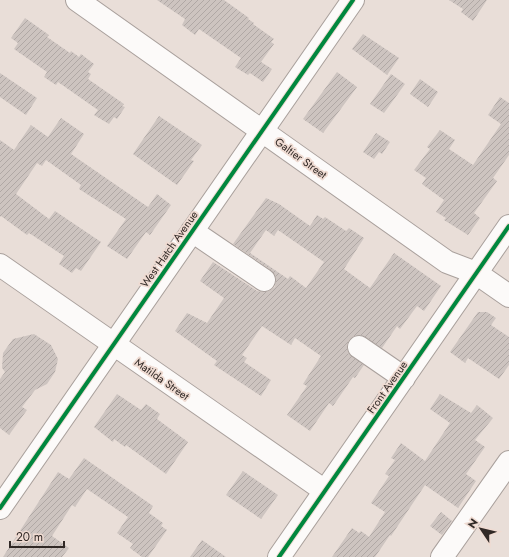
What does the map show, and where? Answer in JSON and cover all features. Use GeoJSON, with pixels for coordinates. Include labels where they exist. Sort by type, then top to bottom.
{"type":"FeatureCollection","features":[{"type":"Feature","properties":{"kind":"street","name":"Galtier Street"},"geometry":{"type":"LineString","coordinates":[[77,0],[447,262],[476,273],[509,296]]}},
{"type":"Feature","properties":{"kind":"street","name":"West Hatch Avenue"},"geometry":{"type":"LineString","coordinates":[[0,508],[353,0]]}},
{"type":"Feature","properties":{"kind":"street","name":"Front Avenue"},"geometry":{"type":"LineString","coordinates":[[279,557],[509,226]]}},
{"type":"Feature","properties":{"kind":"street"},"geometry":{"type":"LineString","coordinates":[[192,232],[264,280]]}},
{"type":"Feature","properties":{"kind":"street","name":"Matilda Street"},"geometry":{"type":"LineString","coordinates":[[0,265],[325,491]]}},
{"type":"Feature","properties":{"kind":"street"},"geometry":{"type":"LineString","coordinates":[[359,347],[404,378]]}},
{"type":"Feature","properties":{"kind":"street"},"geometry":{"type":"LineString","coordinates":[[442,557],[509,462]]}},
{"type":"Feature","properties":{"kind":"building"},"geometry":{"type":"Polygon","coordinates":[[[157,0],[224,0],[274,39],[271,42],[274,44],[261,62],[272,69],[263,82],[250,73],[248,75],[235,67],[241,58],[199,29],[195,35],[182,25],[185,19],[157,0]]]}},
{"type":"Feature","properties":{"kind":"building"},"geometry":{"type":"Polygon","coordinates":[[[449,0],[487,0],[473,21],[461,12],[463,9],[449,0]]]}},
{"type":"Feature","properties":{"kind":"building"},"geometry":{"type":"Polygon","coordinates":[[[25,18],[49,35],[47,37],[70,53],[71,51],[79,57],[81,54],[94,64],[88,72],[91,74],[88,79],[124,104],[122,106],[125,107],[117,119],[114,117],[109,124],[94,115],[98,110],[58,82],[56,85],[44,77],[47,72],[14,49],[18,43],[11,38],[25,18]]]}},
{"type":"Feature","properties":{"kind":"building"},"geometry":{"type":"Polygon","coordinates":[[[363,34],[399,58],[387,75],[352,49],[363,34]]]}},
{"type":"Feature","properties":{"kind":"building"},"geometry":{"type":"Polygon","coordinates":[[[337,72],[357,87],[323,133],[303,119],[337,72]]]}},
{"type":"Feature","properties":{"kind":"building"},"geometry":{"type":"Polygon","coordinates":[[[0,73],[37,98],[26,115],[0,97],[0,73]]]}},
{"type":"Feature","properties":{"kind":"building"},"geometry":{"type":"Polygon","coordinates":[[[391,74],[405,84],[384,113],[370,104],[391,74]]]}},
{"type":"Feature","properties":{"kind":"building"},"geometry":{"type":"Polygon","coordinates":[[[420,79],[438,92],[428,107],[410,94],[420,79]]]}},
{"type":"Feature","properties":{"kind":"building"},"geometry":{"type":"Polygon","coordinates":[[[500,97],[509,103],[509,155],[493,178],[497,181],[474,213],[480,218],[468,235],[444,220],[446,218],[436,212],[444,200],[422,184],[426,178],[414,170],[430,149],[427,147],[440,130],[455,140],[449,149],[473,165],[501,124],[488,115],[500,97]]]}},
{"type":"Feature","properties":{"kind":"building"},"geometry":{"type":"Polygon","coordinates":[[[159,116],[202,145],[191,160],[194,161],[177,185],[133,154],[159,116]]]}},
{"type":"Feature","properties":{"kind":"building"},"geometry":{"type":"Polygon","coordinates":[[[61,118],[84,134],[71,154],[148,207],[157,194],[171,205],[150,235],[146,232],[127,259],[107,246],[126,219],[79,189],[81,185],[46,160],[42,166],[37,163],[16,194],[49,219],[55,211],[101,242],[81,271],[76,268],[72,273],[59,264],[64,256],[29,233],[27,235],[1,216],[0,217],[0,140],[14,150],[31,125],[48,137],[61,118]]]}},
{"type":"Feature","properties":{"kind":"building"},"geometry":{"type":"Polygon","coordinates":[[[376,133],[390,142],[382,154],[379,152],[374,159],[363,152],[376,133]]]}},
{"type":"Feature","properties":{"kind":"building"},"geometry":{"type":"Polygon","coordinates":[[[266,198],[279,204],[310,226],[317,215],[323,219],[325,217],[346,231],[349,228],[364,238],[344,269],[370,288],[394,253],[441,286],[424,311],[417,306],[400,329],[397,326],[382,348],[360,335],[354,336],[349,340],[347,346],[348,353],[364,365],[355,378],[353,377],[333,406],[329,403],[310,431],[287,415],[307,386],[303,384],[321,356],[295,338],[291,345],[262,326],[242,355],[247,358],[244,362],[271,380],[261,396],[214,365],[217,361],[175,331],[187,313],[207,323],[224,298],[200,281],[213,262],[257,291],[269,291],[275,287],[275,275],[271,270],[233,244],[266,198]],[[266,230],[250,253],[288,279],[290,276],[306,288],[324,262],[278,230],[274,236],[266,230]]]}},
{"type":"Feature","properties":{"kind":"building"},"geometry":{"type":"Polygon","coordinates":[[[478,312],[487,312],[496,318],[491,325],[509,337],[509,365],[499,379],[468,358],[465,363],[450,352],[478,312]]]}},
{"type":"Feature","properties":{"kind":"building"},"geometry":{"type":"Polygon","coordinates":[[[34,334],[51,345],[58,359],[55,372],[47,384],[35,390],[22,407],[27,410],[9,435],[0,428],[0,379],[5,372],[2,368],[3,353],[13,339],[34,334]]]}},
{"type":"Feature","properties":{"kind":"building"},"geometry":{"type":"Polygon","coordinates":[[[117,394],[141,410],[146,404],[160,414],[157,419],[188,442],[166,474],[126,445],[125,447],[114,439],[113,442],[94,427],[117,394]]]}},
{"type":"Feature","properties":{"kind":"building"},"geometry":{"type":"Polygon","coordinates":[[[440,394],[471,413],[477,405],[493,418],[475,440],[485,447],[466,474],[476,481],[458,508],[425,485],[375,557],[332,557],[352,528],[359,533],[361,531],[369,537],[385,512],[371,503],[389,476],[385,474],[395,460],[391,458],[401,443],[425,461],[450,423],[430,409],[440,394]]]}},
{"type":"Feature","properties":{"kind":"building"},"geometry":{"type":"Polygon","coordinates":[[[84,458],[153,506],[149,513],[163,523],[161,526],[167,530],[148,557],[142,557],[130,548],[133,544],[117,533],[128,517],[87,489],[75,507],[72,505],[52,536],[69,548],[62,557],[3,557],[58,472],[69,479],[84,458]]]}},
{"type":"Feature","properties":{"kind":"building"},"geometry":{"type":"Polygon","coordinates":[[[243,471],[278,495],[261,519],[226,495],[243,471]]]}},
{"type":"Feature","properties":{"kind":"building"},"geometry":{"type":"Polygon","coordinates":[[[441,512],[452,521],[442,535],[430,526],[441,512]]]}},
{"type":"Feature","properties":{"kind":"building"},"geometry":{"type":"Polygon","coordinates":[[[202,540],[226,557],[190,557],[202,540]]]}},
{"type":"Feature","properties":{"kind":"cycle path"},"geometry":{"type":"LineString","coordinates":[[0,508],[353,0]]}},
{"type":"Feature","properties":{"kind":"cycle path"},"geometry":{"type":"LineString","coordinates":[[279,557],[509,226]]}}]}
